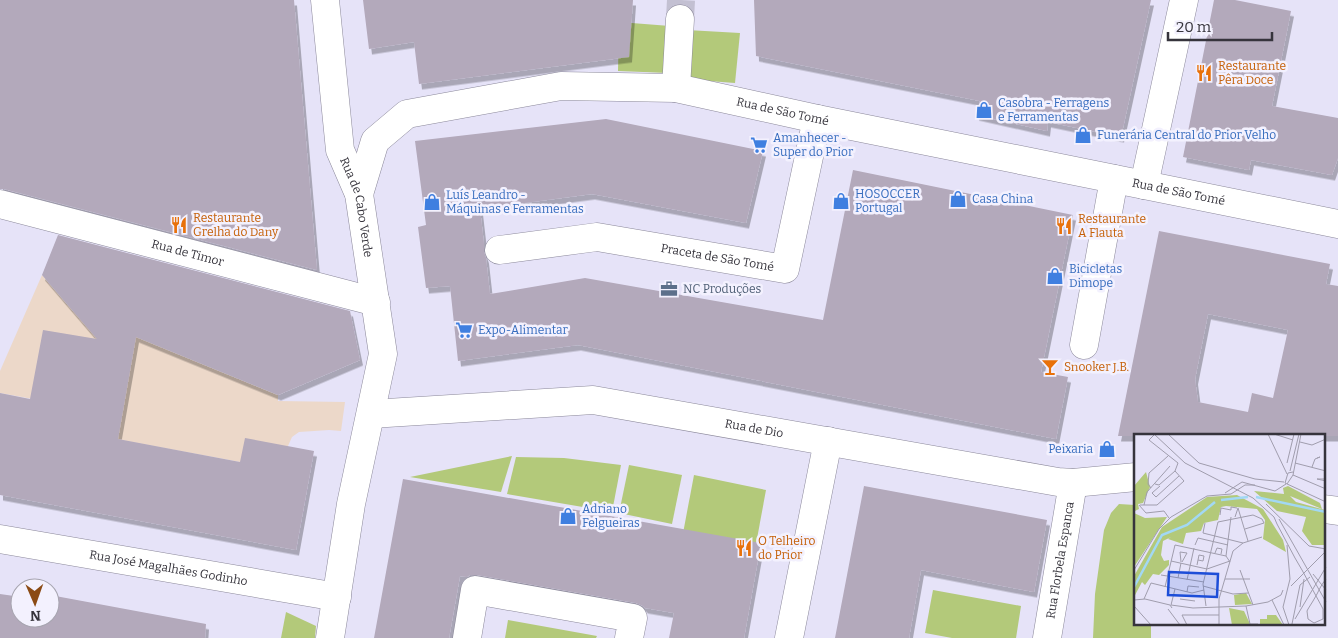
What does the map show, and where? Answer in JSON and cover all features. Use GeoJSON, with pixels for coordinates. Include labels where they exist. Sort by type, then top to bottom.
{"type":"FeatureCollection","features":[{"type":"Feature","properties":{"kind":"street","name":"Rua de Cabo Verde"},"geometry":{"type":"LineString","coordinates":[[324,0],[340,150],[359,194],[383,354],[350,504],[330,638]]}},
{"type":"Feature","properties":{"kind":"street"},"geometry":{"type":"LineString","coordinates":[[1144,185],[1184,0]]}},
{"type":"Feature","properties":{"kind":"street"},"geometry":{"type":"LineString","coordinates":[[676,88],[680,19]]}},
{"type":"Feature","properties":{"kind":"street","name":"Rua de São Tomé"},"geometry":{"type":"LineString","coordinates":[[359,194],[375,141],[407,114],[561,86],[676,88],[817,119],[1338,224]]}},
{"type":"Feature","properties":{"kind":"street","name":"Praceta de São Tomé"},"geometry":{"type":"LineString","coordinates":[[499,250],[597,237],[785,269],[817,119]]}},
{"type":"Feature","properties":{"kind":"street"},"geometry":{"type":"LineString","coordinates":[[1084,346],[1114,179]]}},
{"type":"Feature","properties":{"kind":"street","name":"Rua de Timor"},"geometry":{"type":"LineString","coordinates":[[0,204],[376,302]]}},
{"type":"Feature","properties":{"kind":"street","name":"Rua de Dio"},"geometry":{"type":"LineString","coordinates":[[370,414],[593,400],[1058,482],[1073,483],[1134,478]]}},
{"type":"Feature","properties":{"kind":"street"},"geometry":{"type":"LineString","coordinates":[[789,638],[828,441]]}},
{"type":"Feature","properties":{"kind":"street","name":"Rua Florbela Espanca"},"geometry":{"type":"LineString","coordinates":[[1047,638],[1073,483]]}},
{"type":"Feature","properties":{"kind":"street","name":"Rua José Magalhães Godinho"},"geometry":{"type":"LineString","coordinates":[[0,539],[337,597]]}},
{"type":"Feature","properties":{"kind":"street"},"geometry":{"type":"LineString","coordinates":[[467,638],[475,590],[633,618],[630,638]]}},
{"type":"Feature","properties":{"kind":"shaded area"},"geometry":{"type":"Polygon","coordinates":[[[42,275],[73,311],[278,395],[278,401],[345,402],[341,431],[299,432],[292,437],[288,446],[240,462],[56,428],[60,404],[0,393],[0,371],[42,275]]]}},
{"type":"Feature","properties":{"kind":"green space"},"geometry":{"type":"Polygon","coordinates":[[[619,22],[670,26],[668,73],[618,71],[619,22]]]}},
{"type":"Feature","properties":{"kind":"green space"},"geometry":{"type":"Polygon","coordinates":[[[687,30],[740,33],[735,83],[683,79],[687,30]]]}},
{"type":"Feature","properties":{"kind":"green space"},"geometry":{"type":"Polygon","coordinates":[[[512,456],[501,492],[410,477],[512,456]]]}},
{"type":"Feature","properties":{"kind":"green space"},"geometry":{"type":"Polygon","coordinates":[[[516,457],[564,458],[621,465],[612,512],[507,494],[516,457]]]}},
{"type":"Feature","properties":{"kind":"green space"},"geometry":{"type":"Polygon","coordinates":[[[629,465],[682,475],[672,524],[619,513],[629,465]]]}},
{"type":"Feature","properties":{"kind":"green space"},"geometry":{"type":"Polygon","coordinates":[[[694,475],[766,490],[754,555],[681,544],[694,475]]]}},
{"type":"Feature","properties":{"kind":"green space"},"geometry":{"type":"Polygon","coordinates":[[[1119,504],[1134,505],[1134,626],[1151,626],[1151,638],[1093,638],[1095,594],[1104,530],[1111,513],[1119,504]]]}},
{"type":"Feature","properties":{"kind":"green space"},"geometry":{"type":"Polygon","coordinates":[[[933,590],[1021,606],[1016,638],[952,638],[925,633],[933,590]]]}},
{"type":"Feature","properties":{"kind":"green space"},"geometry":{"type":"Polygon","coordinates":[[[286,612],[316,626],[315,638],[281,638],[286,612]]]}},
{"type":"Feature","properties":{"kind":"green space"},"geometry":{"type":"Polygon","coordinates":[[[508,620],[597,636],[596,638],[505,638],[508,620]]]}},
{"type":"Feature","properties":{"kind":"building"},"geometry":{"type":"Polygon","coordinates":[[[0,0],[294,0],[317,270],[0,189],[0,0]]]}},
{"type":"Feature","properties":{"kind":"building"},"geometry":{"type":"Polygon","coordinates":[[[363,0],[633,0],[629,57],[419,84],[414,42],[369,49],[363,0]]]}},
{"type":"Feature","properties":{"kind":"building"},"geometry":{"type":"Polygon","coordinates":[[[754,0],[1151,0],[1121,137],[1048,122],[1047,131],[976,115],[980,101],[756,56],[754,0]]]}},
{"type":"Feature","properties":{"kind":"building"},"geometry":{"type":"Polygon","coordinates":[[[1214,0],[1235,0],[1291,11],[1272,106],[1338,118],[1338,158],[1332,175],[1251,160],[1249,170],[1183,157],[1214,0]]]}},
{"type":"Feature","properties":{"kind":"building"},"geometry":{"type":"Polygon","coordinates":[[[606,119],[763,151],[746,223],[592,194],[480,209],[490,294],[585,278],[823,320],[853,170],[1073,215],[1041,372],[1068,377],[1056,439],[578,345],[458,361],[450,286],[426,288],[418,227],[426,225],[415,141],[606,119]]]}},
{"type":"Feature","properties":{"kind":"building"},"geometry":{"type":"Polygon","coordinates":[[[1159,231],[1330,264],[1326,284],[1338,286],[1338,436],[1326,436],[1326,434],[1134,434],[1134,436],[1118,436],[1159,231]],[[1208,314],[1195,379],[1198,402],[1248,412],[1252,393],[1273,398],[1288,330],[1208,314]]]}},
{"type":"Feature","properties":{"kind":"building"},"geometry":{"type":"Polygon","coordinates":[[[58,235],[350,311],[360,360],[278,395],[136,337],[118,439],[240,462],[245,438],[314,451],[296,550],[0,495],[0,393],[30,399],[43,330],[97,339],[42,275],[58,235]]]}},
{"type":"Feature","properties":{"kind":"building"},"geometry":{"type":"Polygon","coordinates":[[[403,479],[761,543],[744,638],[669,638],[674,613],[645,608],[636,603],[470,575],[467,577],[460,576],[449,638],[374,638],[403,479]]]}},
{"type":"Feature","properties":{"kind":"building"},"geometry":{"type":"Polygon","coordinates":[[[864,486],[1047,520],[1034,592],[921,570],[909,638],[835,638],[864,486]]]}},
{"type":"Feature","properties":{"kind":"building"},"geometry":{"type":"Polygon","coordinates":[[[0,594],[10,595],[10,628],[60,628],[60,597],[206,624],[205,638],[0,638],[0,594]]]}},
{"type":"Feature","properties":{"kind":"tunnel"},"geometry":{"type":"LineString","coordinates":[[680,19],[681,0]]}},
{"type":"Feature","properties":{"kind":"place","name":"Restaurante Pêra Doce"},"geometry":{"type":"Point","coordinates":[1204,73]}},
{"type":"Feature","properties":{"kind":"place","name":"Casobra - Ferragens e Ferramentas"},"geometry":{"type":"Point","coordinates":[984,110]}},
{"type":"Feature","properties":{"kind":"place","name":"Funerária Central do Prior Velho"},"geometry":{"type":"Point","coordinates":[1083,135]}},
{"type":"Feature","properties":{"kind":"place","name":"Amanhecer - Super do Prior"},"geometry":{"type":"Point","coordinates":[759,145]}},
{"type":"Feature","properties":{"kind":"place","name":"Casa China"},"geometry":{"type":"Point","coordinates":[958,199]}},
{"type":"Feature","properties":{"kind":"place","name":"HOSOCCER Portugal"},"geometry":{"type":"Point","coordinates":[841,201]}},
{"type":"Feature","properties":{"kind":"place","name":"Luís Leandro - Máquinas e Ferramentas"},"geometry":{"type":"Point","coordinates":[432,202]}},
{"type":"Feature","properties":{"kind":"place","name":"Restaurante Grelha do Dany"},"geometry":{"type":"Point","coordinates":[179,225]}},
{"type":"Feature","properties":{"kind":"place","name":"Restaurante A Flauta"},"geometry":{"type":"Point","coordinates":[1064,226]}},
{"type":"Feature","properties":{"kind":"place","name":"Bicicletas Dimope"},"geometry":{"type":"Point","coordinates":[1055,276]}},
{"type":"Feature","properties":{"kind":"place","name":"NC Produções"},"geometry":{"type":"Point","coordinates":[669,289]}},
{"type":"Feature","properties":{"kind":"place","name":"Expo-Alimentar"},"geometry":{"type":"Point","coordinates":[464,330]}},
{"type":"Feature","properties":{"kind":"place","name":"Snooker J.B."},"geometry":{"type":"Point","coordinates":[1050,367]}},
{"type":"Feature","properties":{"kind":"place","name":"Peixaria"},"geometry":{"type":"Point","coordinates":[1107,449]}},
{"type":"Feature","properties":{"kind":"place","name":"Adriano Felgueiras"},"geometry":{"type":"Point","coordinates":[568,516]}},
{"type":"Feature","properties":{"kind":"place","name":"O Telheiro do Prior"},"geometry":{"type":"Point","coordinates":[744,548]}}]}
